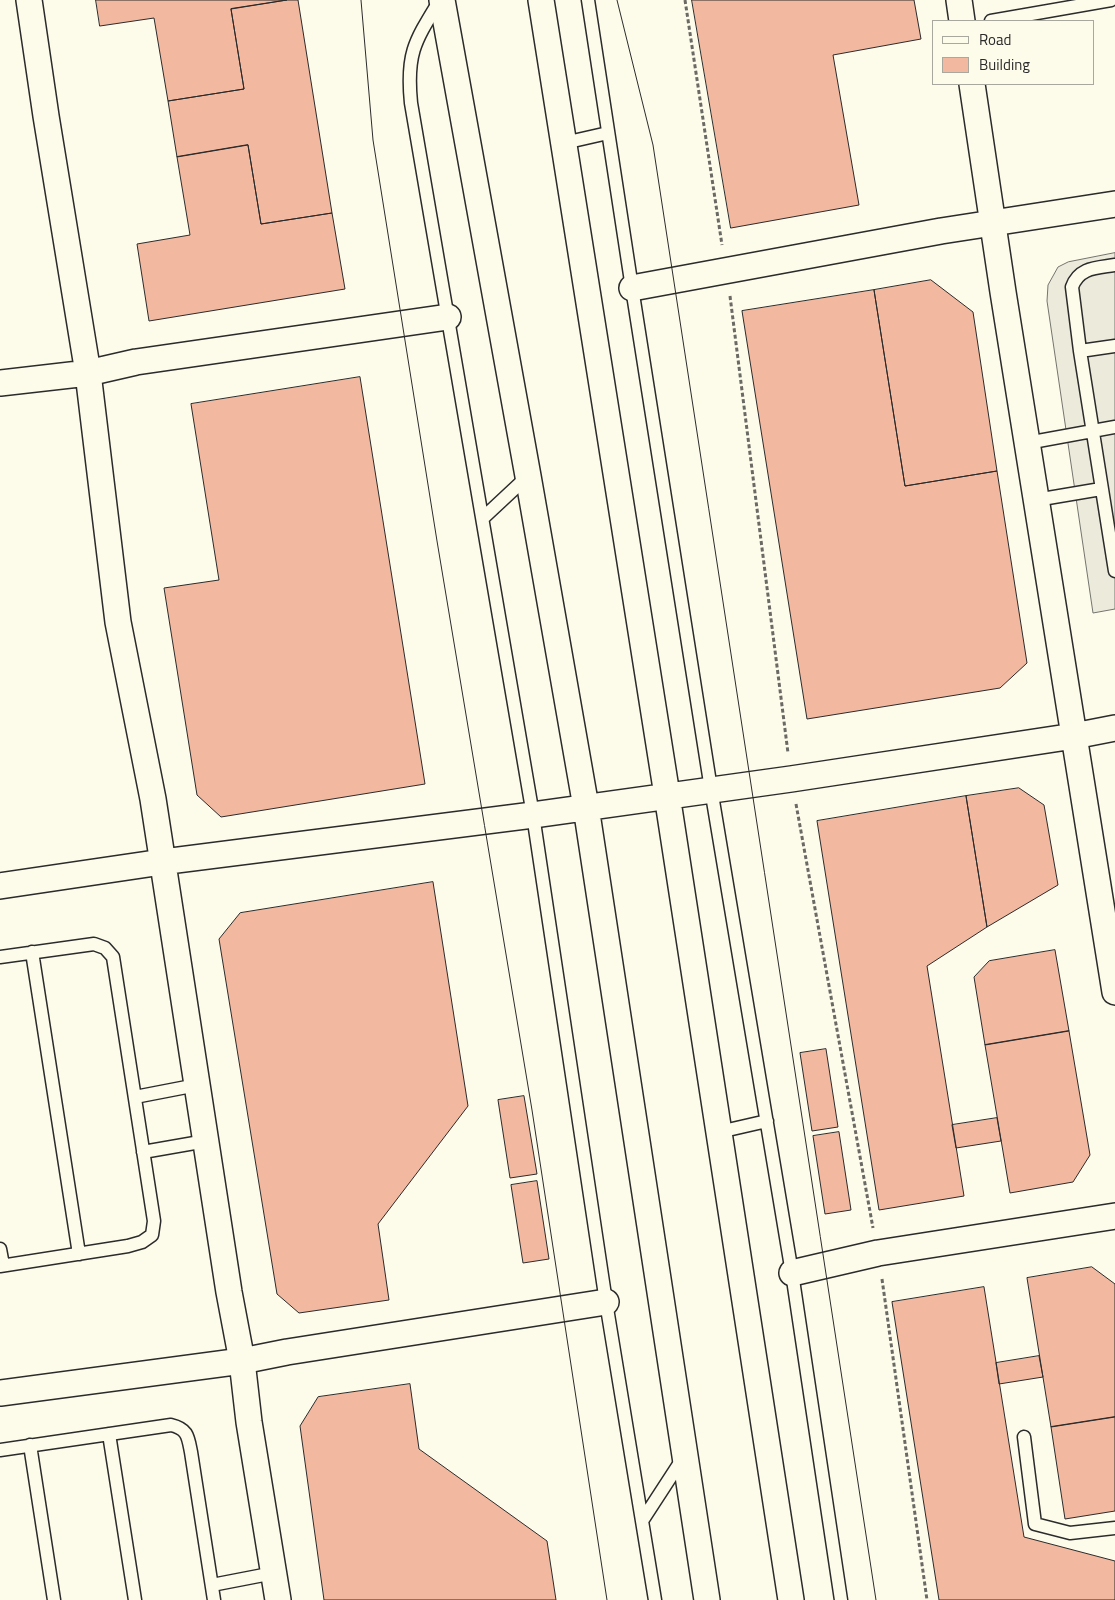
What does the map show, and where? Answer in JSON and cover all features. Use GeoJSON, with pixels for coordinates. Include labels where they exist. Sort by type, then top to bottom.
{"type":"FeatureCollection","features":[{"type":"Feature","properties":{"kind":"street"},"geometry":{"type":"LineString","coordinates":[[29,0],[88,373],[118,622],[153,799],[278,1600]]}},
{"type":"Feature","properties":{"kind":"street"},"geometry":{"type":"LineString","coordinates":[[441,0],[586,807],[684,1456],[708,1600]]}},
{"type":"Feature","properties":{"kind":"street"},"geometry":{"type":"LineString","coordinates":[[541,0],[668,795],[790,1600]]}},
{"type":"Feature","properties":{"kind":"street"},"geometry":{"type":"LineString","coordinates":[[959,0],[962,20]]}},
{"type":"Feature","properties":{"kind":"street"},"geometry":{"type":"LineString","coordinates":[[972,85],[992,223],[1074,736],[1112,944],[1115,992]]}},
{"type":"Feature","properties":{"kind":"street"},"geometry":{"type":"LineString","coordinates":[[632,288],[992,223],[1115,204]]}},
{"type":"Feature","properties":{"kind":"street"},"geometry":{"type":"LineString","coordinates":[[0,383],[88,373],[136,362],[448,317]]}},
{"type":"Feature","properties":{"kind":"street"},"geometry":{"type":"LineString","coordinates":[[0,886],[162,862],[533,815],[1074,736],[1115,728]]}},
{"type":"Feature","properties":{"kind":"street"},"geometry":{"type":"LineString","coordinates":[[792,1273],[878,1253],[1115,1216]]}},
{"type":"Feature","properties":{"kind":"street"},"geometry":{"type":"LineString","coordinates":[[0,1393],[242,1361],[287,1352],[606,1302]]}},
{"type":"Feature","properties":{"kind":"lane"},"geometry":{"type":"LineString","coordinates":[[441,0],[417,38],[410,59],[409,82],[411,103],[533,815],[606,1302],[655,1600]]}},
{"type":"Feature","properties":{"kind":"lane"},"geometry":{"type":"LineString","coordinates":[[588,0],[711,789],[792,1273],[841,1600]]}},
{"type":"Feature","properties":{"kind":"lane"},"geometry":{"type":"LineString","coordinates":[[997,20],[1111,0]]}},
{"type":"Feature","properties":{"kind":"lane"},"geometry":{"type":"LineString","coordinates":[[564,143],[608,133]]}},
{"type":"Feature","properties":{"kind":"lane"},"geometry":{"type":"LineString","coordinates":[[1115,265],[1090,269],[1080,274],[1074,279],[1072,287],[1101,489],[1110,506],[1115,571]]}},
{"type":"Feature","properties":{"kind":"lane"},"geometry":{"type":"LineString","coordinates":[[1080,352],[1115,346]]}},
{"type":"Feature","properties":{"kind":"lane"},"geometry":{"type":"LineString","coordinates":[[1027,442],[1115,427]]}},
{"type":"Feature","properties":{"kind":"lane"},"geometry":{"type":"LineString","coordinates":[[483,518],[528,476]]}},
{"type":"Feature","properties":{"kind":"lane"},"geometry":{"type":"LineString","coordinates":[[1036,500],[1101,489]]}},
{"type":"Feature","properties":{"kind":"lane"},"geometry":{"type":"LineString","coordinates":[[0,956],[94,944],[105,948],[114,957],[154,1221],[152,1235],[142,1242],[128,1246],[1,1266],[0,1249]]}},
{"type":"Feature","properties":{"kind":"lane"},"geometry":{"type":"LineString","coordinates":[[32,952],[78,1254]]}},
{"type":"Feature","properties":{"kind":"lane"},"geometry":{"type":"LineString","coordinates":[[135,1097],[197,1085]]}},
{"type":"Feature","properties":{"kind":"lane"},"geometry":{"type":"LineString","coordinates":[[719,1132],[767,1120]]}},
{"type":"Feature","properties":{"kind":"lane"},"geometry":{"type":"LineString","coordinates":[[143,1152],[206,1141]]}},
{"type":"Feature","properties":{"kind":"lane"},"geometry":{"type":"LineString","coordinates":[[0,1450],[171,1425],[181,1427],[187,1435],[214,1600]]}},
{"type":"Feature","properties":{"kind":"lane"},"geometry":{"type":"LineString","coordinates":[[109,1434],[135,1600]]}},
{"type":"Feature","properties":{"kind":"lane"},"geometry":{"type":"LineString","coordinates":[[1024,1437],[1034,1524],[1070,1533],[1115,1528]]}},
{"type":"Feature","properties":{"kind":"lane"},"geometry":{"type":"LineString","coordinates":[[30,1445],[54,1600]]}},
{"type":"Feature","properties":{"kind":"lane"},"geometry":{"type":"LineString","coordinates":[[642,1521],[684,1456]]}},
{"type":"Feature","properties":{"kind":"lane"},"geometry":{"type":"LineString","coordinates":[[212,1585],[274,1573]]}},
{"type":"Feature","properties":{"kind":"shaded area"},"geometry":{"type":"Polygon","coordinates":[[[1115,253],[1115,609],[1093,613],[1047,301],[1048,285],[1058,267],[1068,262],[1115,253]]]}},
{"type":"Feature","properties":{"kind":"building"},"geometry":{"type":"Polygon","coordinates":[[[96,0],[287,0],[231,9],[244,89],[168,101],[154,18],[100,26],[96,0]]]}},
{"type":"Feature","properties":{"kind":"building"},"geometry":{"type":"Polygon","coordinates":[[[298,0],[332,213],[261,224],[248,145],[177,157],[168,101],[244,89],[231,9],[298,0]]]}},
{"type":"Feature","properties":{"kind":"building"},"geometry":{"type":"Polygon","coordinates":[[[692,0],[914,0],[921,39],[833,55],[859,205],[731,228],[692,0]]]}},
{"type":"Feature","properties":{"kind":"building"},"geometry":{"type":"Polygon","coordinates":[[[248,145],[261,224],[332,213],[345,289],[149,321],[137,244],[190,235],[177,157],[248,145]]]}},
{"type":"Feature","properties":{"kind":"building"},"geometry":{"type":"Polygon","coordinates":[[[931,280],[973,312],[997,471],[905,486],[874,290],[931,280]]]}},
{"type":"Feature","properties":{"kind":"building"},"geometry":{"type":"Polygon","coordinates":[[[874,290],[905,486],[997,471],[1027,663],[1000,688],[807,719],[742,311],[874,290]]]}},
{"type":"Feature","properties":{"kind":"building"},"geometry":{"type":"Polygon","coordinates":[[[360,377],[425,784],[221,817],[197,795],[164,588],[219,580],[191,404],[360,377]]]}},
{"type":"Feature","properties":{"kind":"building"},"geometry":{"type":"Polygon","coordinates":[[[1019,788],[1044,805],[1058,885],[987,927],[966,796],[1019,788]]]}},
{"type":"Feature","properties":{"kind":"building"},"geometry":{"type":"Polygon","coordinates":[[[966,796],[987,927],[927,966],[964,1196],[879,1210],[817,821],[966,796]]]}},
{"type":"Feature","properties":{"kind":"building"},"geometry":{"type":"Polygon","coordinates":[[[433,882],[468,1106],[378,1224],[389,1300],[299,1313],[277,1294],[219,939],[240,913],[433,882]]]}},
{"type":"Feature","properties":{"kind":"building"},"geometry":{"type":"Polygon","coordinates":[[[1055,950],[1069,1031],[985,1045],[974,977],[989,961],[1055,950]]]}},
{"type":"Feature","properties":{"kind":"building"},"geometry":{"type":"Polygon","coordinates":[[[1069,1031],[1090,1155],[1073,1182],[1010,1193],[985,1045],[1069,1031]]]}},
{"type":"Feature","properties":{"kind":"building"},"geometry":{"type":"Polygon","coordinates":[[[826,1049],[838,1127],[812,1131],[800,1053],[826,1049]]]}},
{"type":"Feature","properties":{"kind":"building"},"geometry":{"type":"Polygon","coordinates":[[[524,1096],[537,1174],[510,1178],[498,1100],[524,1096]]]}},
{"type":"Feature","properties":{"kind":"building"},"geometry":{"type":"Polygon","coordinates":[[[997,1118],[1001,1141],[956,1148],[952,1125],[997,1118]]]}},
{"type":"Feature","properties":{"kind":"building"},"geometry":{"type":"Polygon","coordinates":[[[839,1132],[851,1210],[825,1214],[813,1136],[839,1132]]]}},
{"type":"Feature","properties":{"kind":"building"},"geometry":{"type":"Polygon","coordinates":[[[537,1181],[549,1259],[523,1263],[511,1185],[537,1181]]]}},
{"type":"Feature","properties":{"kind":"building"},"geometry":{"type":"Polygon","coordinates":[[[1092,1267],[1115,1284],[1115,1417],[1051,1427],[1027,1278],[1092,1267]]]}},
{"type":"Feature","properties":{"kind":"building"},"geometry":{"type":"Polygon","coordinates":[[[984,1287],[1024,1537],[1115,1561],[1115,1600],[939,1600],[892,1302],[984,1287]]]}},
{"type":"Feature","properties":{"kind":"building"},"geometry":{"type":"Polygon","coordinates":[[[1039,1356],[1043,1377],[999,1384],[996,1363],[1039,1356]]]}},
{"type":"Feature","properties":{"kind":"building"},"geometry":{"type":"Polygon","coordinates":[[[410,1384],[419,1449],[547,1541],[556,1600],[324,1600],[300,1426],[318,1397],[410,1384]]]}},
{"type":"Feature","properties":{"kind":"building"},"geometry":{"type":"Polygon","coordinates":[[[1115,1417],[1115,1511],[1065,1519],[1051,1427],[1115,1417]]]}},
{"type":"Feature","properties":{"kind":"tram line"},"geometry":{"type":"LineString","coordinates":[[361,0],[373,140],[437,541],[532,1110],[607,1600]]}},
{"type":"Feature","properties":{"kind":"tram line"},"geometry":{"type":"LineString","coordinates":[[617,0],[653,145],[876,1600]]}}]}
